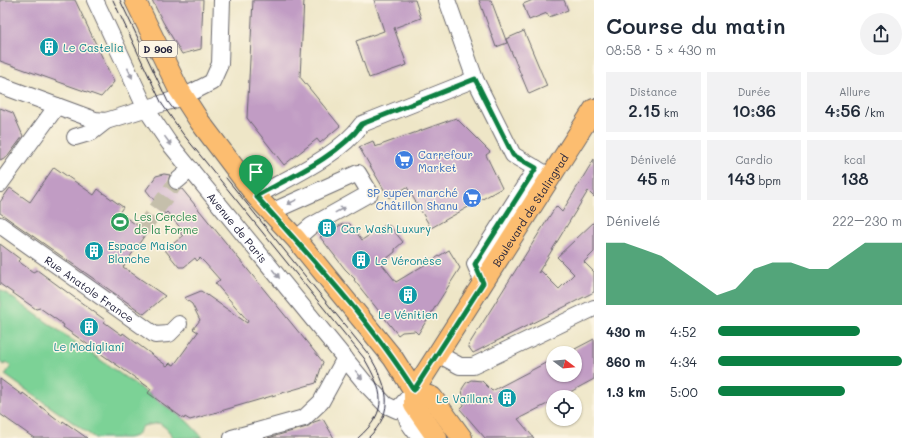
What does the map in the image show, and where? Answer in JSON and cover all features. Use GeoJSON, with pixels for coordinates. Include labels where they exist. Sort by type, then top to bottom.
{"type":"FeatureCollection","features":[{"type":"Feature","properties":{"kind":"main road","name":"D 906"},"geometry":{"type":"LineString","coordinates":[[135,0],[183,97],[200,122],[256,196],[296,239],[393,358],[414,390],[414,405],[438,438]]}},
{"type":"Feature","properties":{"kind":"main road","name":"Boulevard de Stalingrad"},"geometry":{"type":"LineString","coordinates":[[414,390],[483,283],[544,173],[594,109]]}},
{"type":"Feature","properties":{"kind":"main road"},"geometry":{"type":"LineString","coordinates":[[414,390],[432,397],[462,438]]}},
{"type":"Feature","properties":{"kind":"street","name":"Avenue de Paris"},"geometry":{"type":"LineString","coordinates":[[95,0],[146,109],[190,169],[380,400],[397,410],[414,390]]}},
{"type":"Feature","properties":{"kind":"street"},"geometry":{"type":"LineString","coordinates":[[75,137],[92,132],[106,121],[183,97],[207,86],[216,77],[220,64],[222,0]]}},
{"type":"Feature","properties":{"kind":"street"},"geometry":{"type":"LineString","coordinates":[[447,0],[475,79],[513,155],[544,173]]}},
{"type":"Feature","properties":{"kind":"street"},"geometry":{"type":"LineString","coordinates":[[256,196],[322,159],[354,135],[362,124],[475,79]]}},
{"type":"Feature","properties":{"kind":"street"},"geometry":{"type":"LineString","coordinates":[[0,86],[95,120],[106,121]]}},
{"type":"Feature","properties":{"kind":"street"},"geometry":{"type":"LineString","coordinates":[[1,182],[57,106]]}},
{"type":"Feature","properties":{"kind":"street"},"geometry":{"type":"LineString","coordinates":[[176,181],[190,169]]}},
{"type":"Feature","properties":{"kind":"street"},"geometry":{"type":"LineString","coordinates":[[271,212],[358,173],[370,193],[311,226],[296,239]]}},
{"type":"Feature","properties":{"kind":"street","name":"Rue Anatole France"},"geometry":{"type":"LineString","coordinates":[[0,225],[155,335],[169,334],[179,324]]}},
{"type":"Feature","properties":{"kind":"street"},"geometry":{"type":"LineString","coordinates":[[438,354],[460,366],[473,366],[594,308]]}},
{"type":"Feature","properties":{"kind":"street"},"geometry":{"type":"LineString","coordinates":[[232,438],[304,418],[321,402],[345,358]]}},
{"type":"Feature","properties":{"kind":"street"},"geometry":{"type":"LineString","coordinates":[[414,390],[406,413],[406,420],[420,438]]}},
{"type":"Feature","properties":{"kind":"green space"},"geometry":{"type":"Polygon","coordinates":[[[0,289],[187,421],[203,438],[174,438],[166,428],[159,423],[143,426],[136,436],[128,438],[95,438],[5,375],[11,366],[6,363],[4,365],[0,362],[0,289]]]}},
{"type":"Feature","properties":{"kind":"building","name":"Le Castelia"},"geometry":{"type":"Polygon","coordinates":[[[0,0],[75,0],[114,82],[101,97],[0,61],[0,0]]]}},
{"type":"Feature","properties":{"kind":"building"},"geometry":{"type":"Polygon","coordinates":[[[152,0],[203,0],[201,49],[182,54],[152,0]]]}},
{"type":"Feature","properties":{"kind":"building"},"geometry":{"type":"Polygon","coordinates":[[[253,0],[304,0],[300,77],[340,126],[320,143],[317,139],[284,165],[247,118],[253,0]]]}},
{"type":"Feature","properties":{"kind":"building"},"geometry":{"type":"Polygon","coordinates":[[[374,0],[415,0],[421,18],[394,28],[407,65],[369,78],[356,41],[384,31],[374,0]]]}},
{"type":"Feature","properties":{"kind":"building"},"geometry":{"type":"Polygon","coordinates":[[[479,0],[491,0],[507,43],[496,47],[479,0]]]}},
{"type":"Feature","properties":{"kind":"building"},"geometry":{"type":"Polygon","coordinates":[[[533,0],[564,0],[568,10],[549,17],[547,13],[529,20],[523,4],[533,0]]]}},
{"type":"Feature","properties":{"kind":"building"},"geometry":{"type":"Polygon","coordinates":[[[524,31],[547,86],[529,94],[506,39],[524,31]]]}},
{"type":"Feature","properties":{"kind":"building"},"geometry":{"type":"Polygon","coordinates":[[[0,108],[13,113],[23,136],[8,156],[0,160],[0,108]]]}},
{"type":"Feature","properties":{"kind":"building"},"geometry":{"type":"Polygon","coordinates":[[[456,118],[490,152],[486,155],[502,188],[431,228],[407,187],[389,198],[359,147],[373,141],[375,147],[456,118]]]}},
{"type":"Feature","properties":{"kind":"building"},"geometry":{"type":"Polygon","coordinates":[[[594,159],[594,197],[588,191],[538,273],[541,271],[559,289],[574,274],[557,257],[594,222],[594,252],[584,262],[594,272],[594,292],[473,353],[468,346],[556,206],[562,212],[594,159]]]}},
{"type":"Feature","properties":{"kind":"building","name":"Espace Maison Blanche"},"geometry":{"type":"Polygon","coordinates":[[[54,167],[94,195],[98,189],[123,207],[119,213],[147,232],[123,267],[165,296],[144,314],[0,213],[0,202],[10,188],[30,202],[54,167]]]}},
{"type":"Feature","properties":{"kind":"building"},"geometry":{"type":"Polygon","coordinates":[[[164,174],[170,175],[168,182],[170,187],[174,190],[182,189],[323,362],[316,383],[190,420],[185,417],[184,419],[148,393],[151,389],[63,327],[64,325],[40,308],[36,309],[0,284],[0,244],[20,259],[18,261],[33,272],[37,270],[105,320],[104,322],[122,335],[123,333],[167,366],[170,363],[174,365],[198,332],[193,329],[200,320],[192,304],[184,298],[201,291],[247,323],[248,321],[215,283],[220,280],[200,258],[197,261],[195,258],[184,267],[179,267],[165,250],[183,236],[180,233],[183,231],[167,212],[165,214],[146,190],[156,176],[164,174]]]}},
{"type":"Feature","properties":{"kind":"building"},"geometry":{"type":"Polygon","coordinates":[[[335,223],[337,227],[343,224],[350,224],[362,240],[385,225],[390,226],[403,242],[395,249],[395,252],[381,263],[396,282],[449,250],[460,268],[418,334],[415,331],[402,332],[398,335],[354,280],[355,279],[345,269],[320,237],[322,236],[319,232],[335,223]]]}},
{"type":"Feature","properties":{"kind":"building","name":"Le Vaillant"},"geometry":{"type":"Polygon","coordinates":[[[594,339],[594,379],[574,390],[546,390],[546,405],[518,419],[534,438],[485,438],[460,409],[464,405],[462,389],[466,383],[471,380],[482,381],[492,391],[546,363],[546,382],[582,382],[582,346],[581,346],[594,339]]]}},
{"type":"Feature","properties":{"kind":"building"},"geometry":{"type":"Polygon","coordinates":[[[0,379],[22,395],[23,393],[62,423],[63,421],[87,438],[34,438],[0,414],[0,379]]]}},
{"type":"Feature","properties":{"kind":"building"},"geometry":{"type":"Polygon","coordinates":[[[323,419],[334,438],[268,438],[307,427],[314,422],[323,419]]]}},
{"type":"Feature","properties":{"kind":"tunnel"},"geometry":{"type":"LineString","coordinates":[[142,229],[177,181]]}},
{"type":"Feature","properties":{"kind":"tram line"},"geometry":{"type":"LineString","coordinates":[[113,0],[162,104],[183,134],[364,358],[371,370],[379,390],[379,409],[368,428],[358,438]]}},
{"type":"Feature","properties":{"kind":"tram line"},"geometry":{"type":"LineString","coordinates":[[120,0],[168,102],[174,110]]}},
{"type":"Feature","properties":{"kind":"tram line"},"geometry":{"type":"LineString","coordinates":[[226,178],[369,355],[381,377],[386,397],[386,407],[377,428],[368,438]]}},
{"type":"Feature","properties":{"kind":"place","name":"Le Castelia"},"geometry":{"type":"Point","coordinates":[49,47]}},
{"type":"Feature","properties":{"kind":"place","name":"Carrefour Market"},"geometry":{"type":"Point","coordinates":[404,160]}},
{"type":"Feature","properties":{"kind":"place","name":"SP super marché Châtillon Shanu"},"geometry":{"type":"Point","coordinates":[472,198]}},
{"type":"Feature","properties":{"kind":"place","name":"Les Cercles de la Forme"},"geometry":{"type":"Point","coordinates":[120,222]}},
{"type":"Feature","properties":{"kind":"place","name":"Car Wash Luxury"},"geometry":{"type":"Point","coordinates":[327,228]}},
{"type":"Feature","properties":{"kind":"place","name":"Espace Maison Blanche"},"geometry":{"type":"Point","coordinates":[94,251]}},
{"type":"Feature","properties":{"kind":"place","name":"Le Véronèse"},"geometry":{"type":"Point","coordinates":[361,260]}},
{"type":"Feature","properties":{"kind":"place","name":"Le Vénitien"},"geometry":{"type":"Point","coordinates":[408,295]}},
{"type":"Feature","properties":{"kind":"place","name":"Le Modigliani"},"geometry":{"type":"Point","coordinates":[89,327]}},
{"type":"Feature","properties":{"kind":"place","name":"Le Vaillant"},"geometry":{"type":"Point","coordinates":[507,398]}},
{"type":"Feature","properties":{"kind":"route"},"geometry":{"type":"LineString","coordinates":[[475,79],[513,155],[536,168],[475,264],[483,283],[414,390],[393,358],[296,239],[256,196],[322,159],[354,135],[362,124],[475,79]]}}]}
